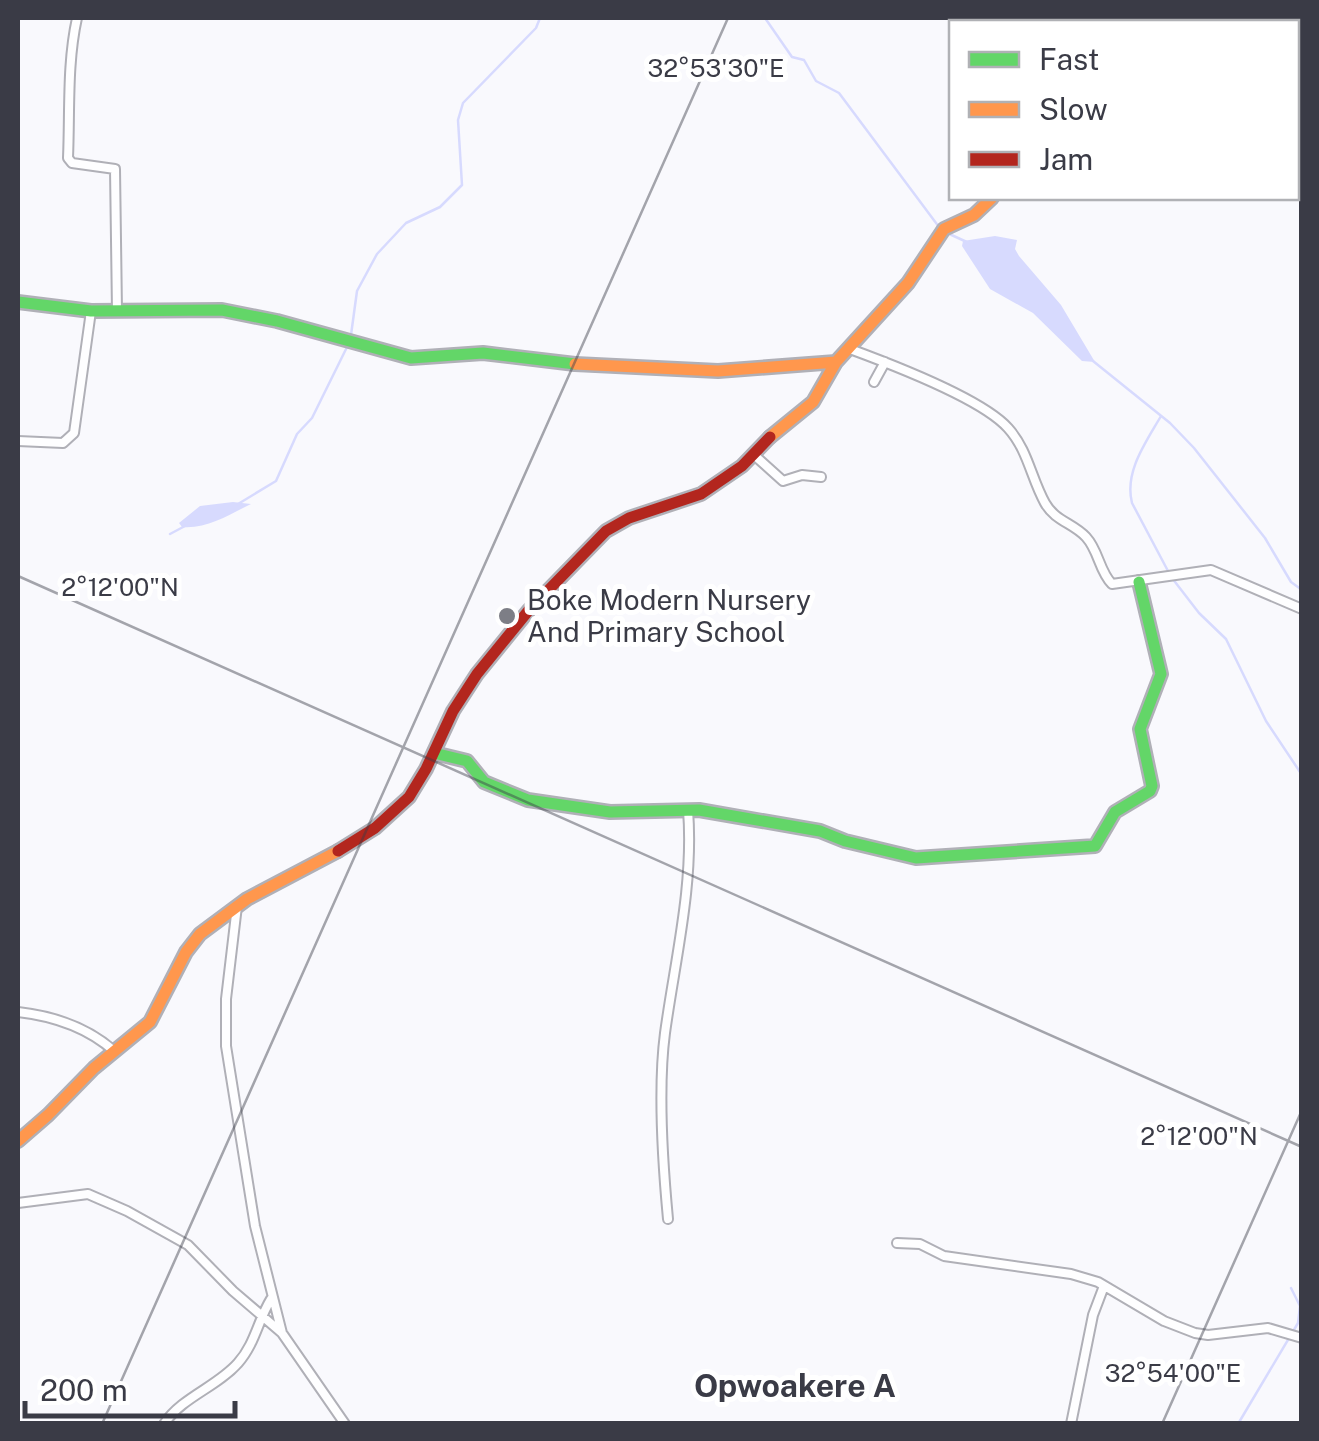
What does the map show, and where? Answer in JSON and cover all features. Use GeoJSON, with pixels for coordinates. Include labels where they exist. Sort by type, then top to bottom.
{"type":"FeatureCollection","features":[{"type":"Feature","properties":{"kind":"street"},"geometry":{"type":"LineString","coordinates":[[77,18],[70,66],[68,158],[72,163],[115,169],[116,311]]}},
{"type":"Feature","properties":{"kind":"street"},"geometry":{"type":"LineString","coordinates":[[18,1141],[47,1118],[114,1051],[144,1031],[158,1012],[190,944],[201,932],[237,906],[358,842],[411,794],[460,698],[490,657],[606,531],[629,518],[701,494],[754,455],[780,427],[813,402],[836,362],[908,283],[944,229],[974,214],[990,200]]}},
{"type":"Feature","properties":{"kind":"street"},"geometry":{"type":"LineString","coordinates":[[18,302],[91,311],[222,310],[411,358],[482,354],[583,366],[718,371],[836,362]]}},
{"type":"Feature","properties":{"kind":"street"},"geometry":{"type":"LineString","coordinates":[[18,441],[63,443],[74,433],[91,311]]}},
{"type":"Feature","properties":{"kind":"street"},"geometry":{"type":"LineString","coordinates":[[850,349],[975,404],[1008,427],[1026,454],[1045,503],[1053,515],[1086,538],[1108,580],[1122,584],[1211,570],[1302,609]]}},
{"type":"Feature","properties":{"kind":"street"},"geometry":{"type":"LineString","coordinates":[[874,382],[885,362]]}},
{"type":"Feature","properties":{"kind":"street"},"geometry":{"type":"LineString","coordinates":[[754,455],[783,481],[802,475],[822,477]]}},
{"type":"Feature","properties":{"kind":"street"},"geometry":{"type":"LineString","coordinates":[[434,753],[467,761],[484,782],[528,800],[610,812],[688,810],[820,831],[916,858],[1095,846],[1120,807],[1150,792],[1152,786],[1140,729],[1161,674],[1139,582]]}},
{"type":"Feature","properties":{"kind":"street"},"geometry":{"type":"LineString","coordinates":[[668,1219],[663,1076],[665,1036],[685,911],[688,810]]}},
{"type":"Feature","properties":{"kind":"street"},"geometry":{"type":"LineString","coordinates":[[237,906],[226,999],[226,1046],[255,1226],[282,1332],[344,1424]]}},
{"type":"Feature","properties":{"kind":"street"},"geometry":{"type":"LineString","coordinates":[[18,1012],[72,1024],[96,1035],[114,1051]]}},
{"type":"Feature","properties":{"kind":"street"},"geometry":{"type":"LineString","coordinates":[[18,1203],[66,1194],[102,1198],[188,1245],[232,1291],[282,1332]]}},
{"type":"Feature","properties":{"kind":"street"},"geometry":{"type":"LineString","coordinates":[[897,1243],[920,1244],[944,1256],[1072,1274],[1104,1286],[1164,1321],[1195,1333],[1268,1328],[1302,1338]]}},
{"type":"Feature","properties":{"kind":"street"},"geometry":{"type":"LineString","coordinates":[[1071,1424],[1104,1286]]}},
{"type":"Feature","properties":{"kind":"street"},"geometry":{"type":"LineString","coordinates":[[164,1424],[172,1412],[236,1366],[253,1341],[271,1299]]}},
{"type":"Feature","properties":{"kind":"water"},"geometry":{"type":"Polygon","coordinates":[[[995,236],[1017,240],[1015,249],[1019,256],[1061,305],[1095,362],[1082,361],[1033,313],[990,289],[962,246],[963,241],[995,236]]]}},
{"type":"Feature","properties":{"kind":"water"},"geometry":{"type":"Polygon","coordinates":[[[251,504],[201,526],[182,527],[179,523],[200,506],[251,504]]]}},
{"type":"Feature","properties":{"kind":"waterway"},"geometry":{"type":"LineString","coordinates":[[351,335],[357,291],[377,254],[406,223],[440,207],[462,185],[458,120],[463,103],[536,28],[540,18]]}},
{"type":"Feature","properties":{"kind":"waterway"},"geometry":{"type":"LineString","coordinates":[[765,18],[792,57],[804,60],[816,81],[839,93],[939,227]]}},
{"type":"Feature","properties":{"kind":"waterway"},"geometry":{"type":"LineString","coordinates":[[945,232],[969,243]]}},
{"type":"Feature","properties":{"kind":"waterway"},"geometry":{"type":"LineString","coordinates":[[238,504],[276,481],[297,434],[312,418],[349,343]]}},
{"type":"Feature","properties":{"kind":"waterway"},"geometry":{"type":"LineString","coordinates":[[1093,361],[1170,423],[1194,448],[1265,538],[1291,582],[1302,590]]}},
{"type":"Feature","properties":{"kind":"waterway"},"geometry":{"type":"LineString","coordinates":[[1161,416],[1138,458],[1130,491],[1132,503],[1168,571]]}},
{"type":"Feature","properties":{"kind":"waterway"},"geometry":{"type":"LineString","coordinates":[[170,534],[185,526]]}},
{"type":"Feature","properties":{"kind":"waterway"},"geometry":{"type":"LineString","coordinates":[[1172,578],[1226,639],[1266,721],[1302,775]]}},
{"type":"Feature","properties":{"kind":"waterway"},"geometry":{"type":"LineString","coordinates":[[1238,1424],[1298,1323],[1300,1306],[1291,1288]]}},
{"type":"Feature","properties":{"kind":"traffic: fast"},"geometry":{"type":"LineString","coordinates":[[18,302],[91,311],[222,310],[411,358],[483,353],[575,364]]}},
{"type":"Feature","properties":{"kind":"traffic: fast"},"geometry":{"type":"LineString","coordinates":[[434,753],[467,761],[484,782],[528,800],[610,812],[699,810],[820,831],[916,858],[1095,846],[1115,812],[1152,786],[1140,729],[1161,674],[1139,582]]}},
{"type":"Feature","properties":{"kind":"traffic: slow"},"geometry":{"type":"LineString","coordinates":[[770,437],[813,402],[836,362],[908,283],[944,229],[974,215],[990,200]]}},
{"type":"Feature","properties":{"kind":"traffic: slow"},"geometry":{"type":"LineString","coordinates":[[575,364],[718,371],[836,362]]}},
{"type":"Feature","properties":{"kind":"traffic: slow"},"geometry":{"type":"LineString","coordinates":[[18,1141],[94,1068],[150,1022],[186,952],[200,934],[247,899],[338,851]]}},
{"type":"Feature","properties":{"kind":"traffic: jam"},"geometry":{"type":"LineString","coordinates":[[338,851],[375,828],[409,797],[453,711],[477,674],[529,610],[606,531],[629,518],[701,494],[742,466],[770,437]]}},
{"type":"Feature","properties":{"kind":"place","name":"Boke Modern Nursery And Primary School"},"geometry":{"type":"Point","coordinates":[507,616]}},
{"type":"Feature","properties":{"kind":"district","name":"Opwoakere A"},"geometry":{"type":"Point","coordinates":[795,1386]}}]}
